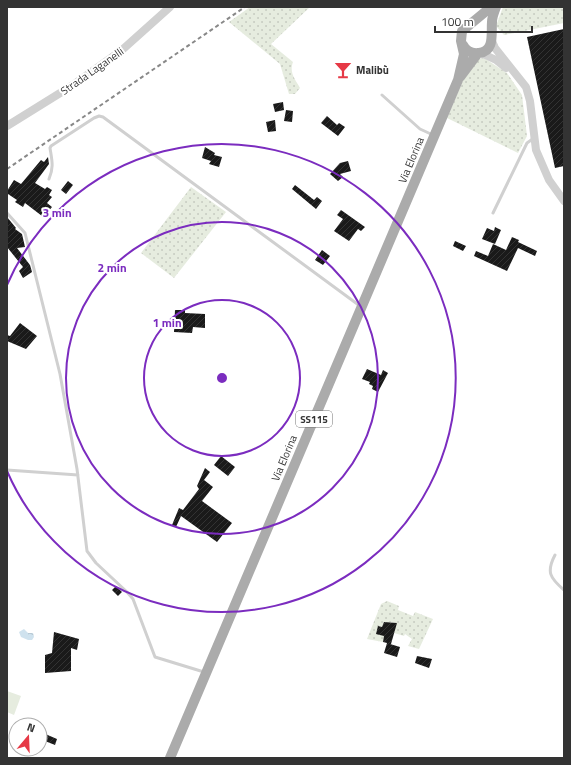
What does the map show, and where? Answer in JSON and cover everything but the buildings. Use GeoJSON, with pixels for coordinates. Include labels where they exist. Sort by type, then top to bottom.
{"type":"FeatureCollection","features":[{"type":"Feature","properties":{"kind":"main road"},"geometry":{"type":"LineString","coordinates":[[458,80],[464,54],[461,41],[462,31],[465,26],[474,22],[491,7]]}},
{"type":"Feature","properties":{"kind":"main road"},"geometry":{"type":"LineString","coordinates":[[458,80],[480,53],[488,49],[492,36],[492,17],[496,7]]}},
{"type":"Feature","properties":{"kind":"main road"},"geometry":{"type":"LineString","coordinates":[[474,22],[484,24],[492,36]]}},
{"type":"Feature","properties":{"kind":"main road"},"geometry":{"type":"LineString","coordinates":[[462,45],[469,52],[480,53]]}},
{"type":"Feature","properties":{"kind":"main road","name":"Via Elorina"},"geometry":{"type":"LineString","coordinates":[[170,758],[458,80]]}},
{"type":"Feature","properties":{"kind":"street","name":"Strada Laganelli"},"geometry":{"type":"LineString","coordinates":[[7,126],[73,85],[122,50],[170,7]]}},
{"type":"Feature","properties":{"kind":"street"},"geometry":{"type":"LineString","coordinates":[[492,36],[495,48],[512,72]]}},
{"type":"Feature","properties":{"kind":"street"},"geometry":{"type":"LineString","coordinates":[[480,53],[496,60],[521,80],[528,94],[534,138],[541,163],[549,180],[564,201]]}},
{"type":"Feature","properties":{"kind":"lane"},"geometry":{"type":"LineString","coordinates":[[382,95],[420,129],[434,135]]}},
{"type":"Feature","properties":{"kind":"lane"},"geometry":{"type":"LineString","coordinates":[[49,179],[53,163],[50,148],[51,146],[94,118],[99,116],[103,117],[244,220],[353,303],[362,307]]}},
{"type":"Feature","properties":{"kind":"lane"},"geometry":{"type":"LineString","coordinates":[[493,213],[527,143],[534,138]]}},
{"type":"Feature","properties":{"kind":"lane"},"geometry":{"type":"LineString","coordinates":[[7,213],[24,232],[60,374],[78,474],[88,551],[96,563],[127,592],[133,600],[152,653],[159,660],[206,673]]}},
{"type":"Feature","properties":{"kind":"lane"},"geometry":{"type":"LineString","coordinates":[[7,470],[78,474]]}},
{"type":"Feature","properties":{"kind":"lane"},"geometry":{"type":"LineString","coordinates":[[555,555],[550,565],[550,574],[556,583],[564,590]]}},
{"type":"Feature","properties":{"kind":"shaded area"},"geometry":{"type":"Polygon","coordinates":[[[250,7],[310,7],[271,44],[293,62],[292,73],[300,88],[295,94],[289,94],[280,64],[229,22],[250,7]]]}},
{"type":"Feature","properties":{"kind":"shaded area"},"geometry":{"type":"Polygon","coordinates":[[[503,7],[564,7],[564,23],[504,35],[496,26],[503,7]]]}},
{"type":"Feature","properties":{"kind":"shaded area"},"geometry":{"type":"Polygon","coordinates":[[[484,58],[507,73],[522,95],[527,136],[518,153],[447,118],[464,78],[477,59],[484,58]]]}},
{"type":"Feature","properties":{"kind":"shaded area"},"geometry":{"type":"Polygon","coordinates":[[[191,187],[226,212],[174,278],[141,253],[191,187]]]}},
{"type":"Feature","properties":{"kind":"shaded area"},"geometry":{"type":"Polygon","coordinates":[[[387,601],[399,606],[398,610],[413,616],[415,612],[433,619],[419,649],[408,646],[412,639],[405,634],[404,636],[394,633],[396,623],[384,622],[382,627],[378,626],[385,635],[383,642],[367,639],[381,604],[387,601]]]}},
{"type":"Feature","properties":{"kind":"shaded area"},"geometry":{"type":"Polygon","coordinates":[[[7,691],[21,696],[14,715],[7,712],[7,691]]]}},
{"type":"Feature","properties":{"kind":"water"},"geometry":{"type":"Polygon","coordinates":[[[24,629],[28,633],[33,633],[34,637],[32,640],[21,637],[19,632],[24,629]]]}},
{"type":"Feature","properties":{"kind":"railway"},"geometry":{"type":"LineString","coordinates":[[7,169],[245,7]]}},
{"type":"Feature","properties":{"kind":"place","name":"Malibù"},"geometry":{"type":"Point","coordinates":[343,70]}}]}
